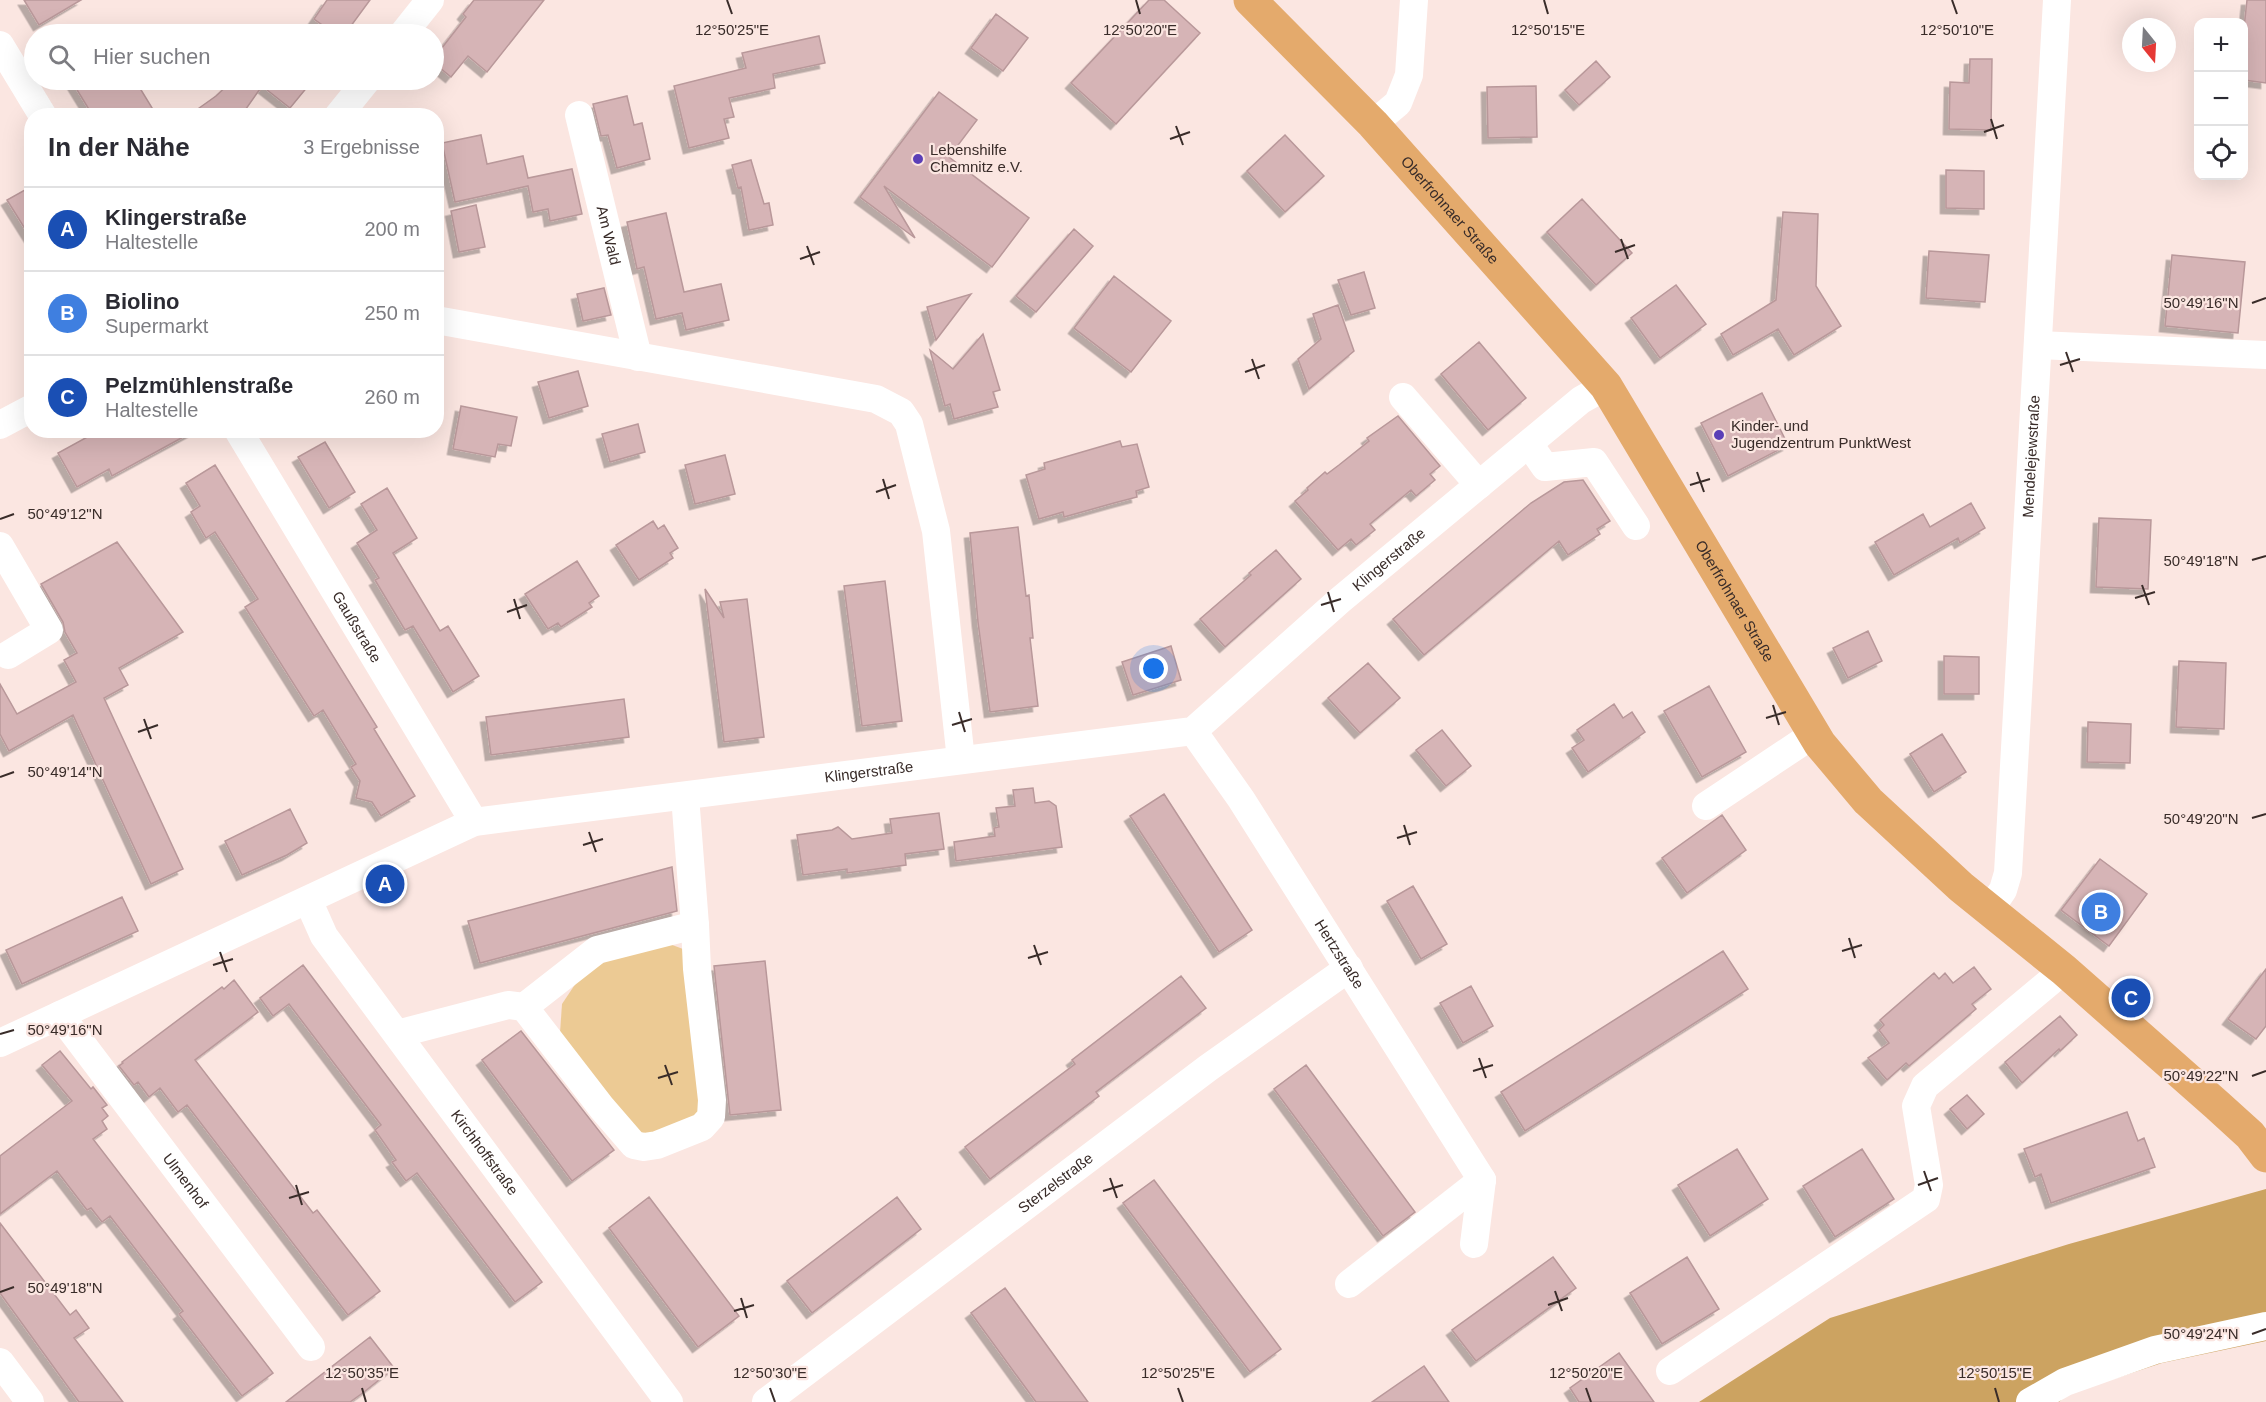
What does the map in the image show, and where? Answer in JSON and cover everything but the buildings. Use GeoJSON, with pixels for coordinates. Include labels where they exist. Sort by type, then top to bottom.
{"type":"FeatureCollection","features":[{"type":"Feature","properties":{"kind":"main road","name":"Oberfrohnaer Straße"},"geometry":{"type":"LineString","coordinates":[[1250,0],[1373,124],[1606,386],[1820,744],[1868,801],[1961,886],[2064,970],[2261,1138]]}},
{"type":"Feature","properties":{"kind":"street"},"geometry":{"type":"LineString","coordinates":[[410,24],[430,0]]}},
{"type":"Feature","properties":{"kind":"street"},"geometry":{"type":"LineString","coordinates":[[1373,124],[1398,104],[1409,75],[1414,0]]}},
{"type":"Feature","properties":{"kind":"street","name":"Mendelejewstraße"},"geometry":{"type":"LineString","coordinates":[[1990,909],[2003,890],[2008,873],[2058,0]]}},
{"type":"Feature","properties":{"kind":"street"},"geometry":{"type":"LineString","coordinates":[[0,45],[24,85]]}},
{"type":"Feature","properties":{"kind":"street"},"geometry":{"type":"LineString","coordinates":[[27,90],[38,108]]}},
{"type":"Feature","properties":{"kind":"street"},"geometry":{"type":"LineString","coordinates":[[344,108],[359,90]]}},
{"type":"Feature","properties":{"kind":"street","name":"Am Wald"},"geometry":{"type":"LineString","coordinates":[[579,115],[638,357]]}},
{"type":"Feature","properties":{"kind":"street"},"geometry":{"type":"LineString","coordinates":[[444,321],[876,399],[901,412],[909,424],[936,531],[961,760]]}},
{"type":"Feature","properties":{"kind":"street"},"geometry":{"type":"LineString","coordinates":[[2038,345],[2266,355]]}},
{"type":"Feature","properties":{"kind":"street","name":"Klingerstraße"},"geometry":{"type":"LineString","coordinates":[[0,1043],[474,822],[1193,731],[1339,602],[1479,485],[1581,400],[1606,386]]}},
{"type":"Feature","properties":{"kind":"street"},"geometry":{"type":"LineString","coordinates":[[1402,397],[1479,485]]}},
{"type":"Feature","properties":{"kind":"street"},"geometry":{"type":"LineString","coordinates":[[0,425],[24,412]]}},
{"type":"Feature","properties":{"kind":"street","name":"Gaußstraße"},"geometry":{"type":"LineString","coordinates":[[243,438],[474,822]]}},
{"type":"Feature","properties":{"kind":"street"},"geometry":{"type":"LineString","coordinates":[[1529,444],[1545,467],[1594,462],[1636,526]]}},
{"type":"Feature","properties":{"kind":"street"},"geometry":{"type":"LineString","coordinates":[[0,546],[49,630],[8,655]]}},
{"type":"Feature","properties":{"kind":"street","name":"Hertzstraße"},"geometry":{"type":"LineString","coordinates":[[1193,731],[1241,799],[1482,1180]]}},
{"type":"Feature","properties":{"kind":"street"},"geometry":{"type":"LineString","coordinates":[[1706,807],[1814,734]]}},
{"type":"Feature","properties":{"kind":"street"},"geometry":{"type":"LineString","coordinates":[[524,1006],[602,1108],[634,1145],[657,1145],[702,1127],[711,1117],[712,1100],[697,969],[685,796]]}},
{"type":"Feature","properties":{"kind":"street","name":"Kirchhoffstraße"},"geometry":{"type":"LineString","coordinates":[[308,900],[324,936],[669,1402]]}},
{"type":"Feature","properties":{"kind":"street"},"geometry":{"type":"LineString","coordinates":[[397,1034],[508,1005],[524,1006],[597,950],[695,925]]}},
{"type":"Feature","properties":{"kind":"street","name":"Sterzelstraße"},"geometry":{"type":"LineString","coordinates":[[766,1402],[1199,1075],[1348,968]]}},
{"type":"Feature","properties":{"kind":"street"},"geometry":{"type":"LineString","coordinates":[[1670,1371],[1926,1199],[1929,1185],[1916,1106],[1925,1086],[2064,970]]}},
{"type":"Feature","properties":{"kind":"street","name":"Ulmenhof"},"geometry":{"type":"LineString","coordinates":[[60,1015],[311,1347]]}},
{"type":"Feature","properties":{"kind":"street"},"geometry":{"type":"LineString","coordinates":[[1474,1244],[1482,1180]]}},
{"type":"Feature","properties":{"kind":"street"},"geometry":{"type":"LineString","coordinates":[[1349,1284],[1482,1180]]}},
{"type":"Feature","properties":{"kind":"street"},"geometry":{"type":"LineString","coordinates":[[2030,1402],[2065,1382],[2155,1350],[2266,1326]]}},
{"type":"Feature","properties":{"kind":"street"},"geometry":{"type":"LineString","coordinates":[[0,1362],[30,1402]]}},
{"type":"Feature","properties":{"kind":"shaded area"},"geometry":{"type":"Polygon","coordinates":[[[667,943],[683,949],[702,1116],[649,1139],[629,1132],[560,1033],[562,1004],[578,980],[613,956],[667,943]]]}},
{"type":"Feature","properties":{"kind":"shaded area"},"geometry":{"type":"Polygon","coordinates":[[[2266,1189],[2266,1341],[2162,1363],[2068,1394],[2059,1402],[1699,1402],[1830,1318],[2069,1244],[2266,1189]]]}},
{"type":"Feature","properties":{"kind":"place","name":"Lebenshilfe Chemnitz e.V."},"geometry":{"type":"Point","coordinates":[918,159]}},
{"type":"Feature","properties":{"kind":"place","name":"Kinder- und Jugendzentrum PunktWest"},"geometry":{"type":"Point","coordinates":[1719,435]}},
{"type":"Feature","properties":{"kind":"place","name":"Klingerstraße"},"geometry":{"type":"Point","coordinates":[385,884]}},
{"type":"Feature","properties":{"kind":"place","name":"Biolino"},"geometry":{"type":"Point","coordinates":[2101,912]}},
{"type":"Feature","properties":{"kind":"place","name":"Pelzmühlenstraße"},"geometry":{"type":"Point","coordinates":[2131,998]}}]}
